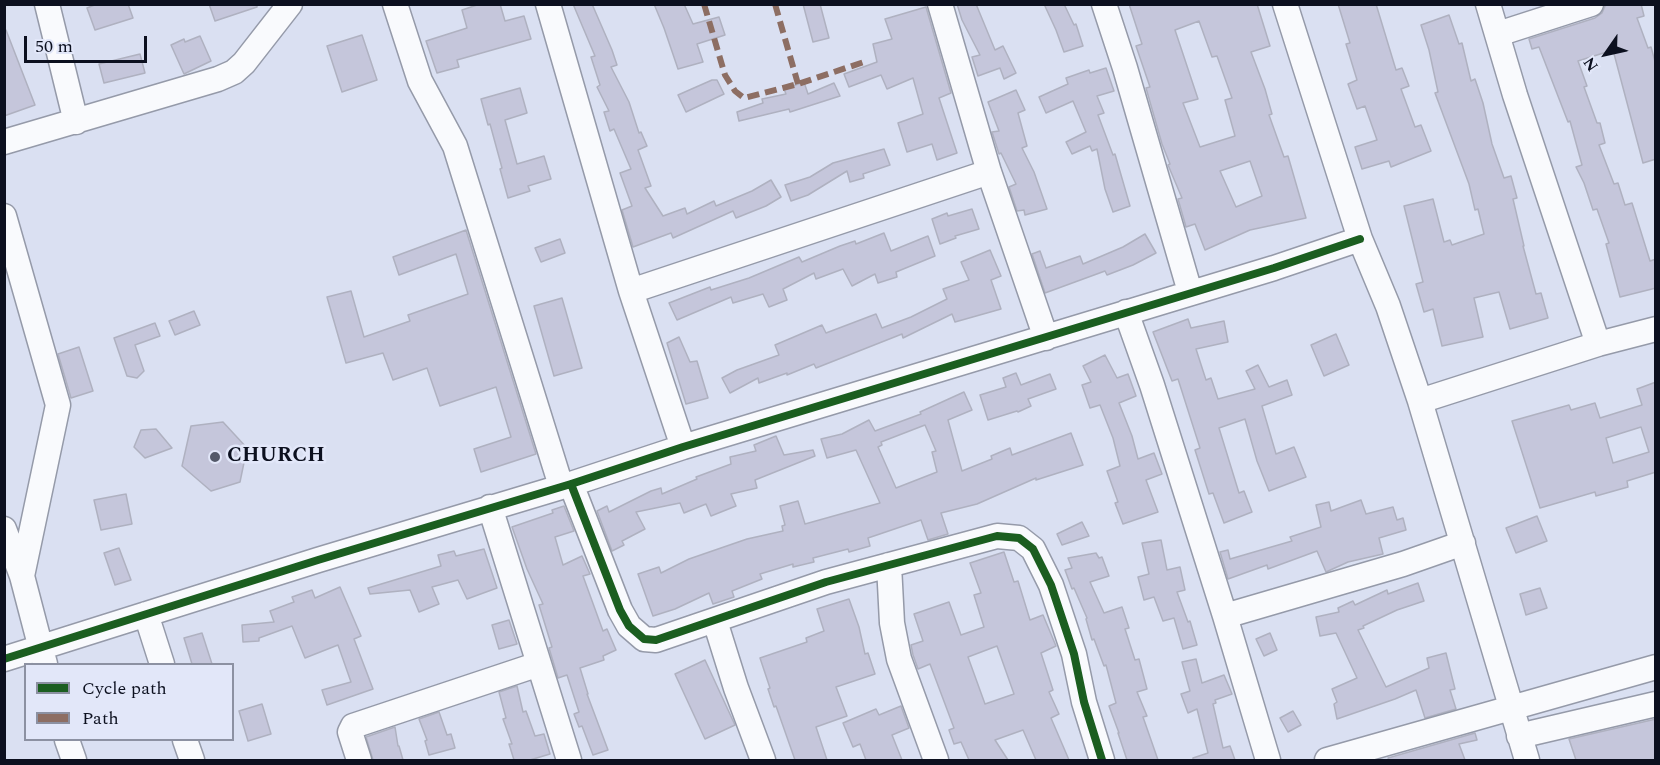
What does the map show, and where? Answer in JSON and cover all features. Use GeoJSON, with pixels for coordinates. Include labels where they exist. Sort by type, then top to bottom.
{"type":"FeatureCollection","features":[{"type":"Feature","properties":{"kind":"street"},"geometry":{"type":"LineString","coordinates":[[47,4],[76,122]]}},
{"type":"Feature","properties":{"kind":"street"},"geometry":{"type":"LineString","coordinates":[[4,142],[218,79],[234,72],[244,63],[290,4]]}},
{"type":"Feature","properties":{"kind":"street"},"geometry":{"type":"LineString","coordinates":[[395,4],[420,81],[455,146],[566,485],[629,626],[644,639],[656,640],[826,582],[997,536],[1019,538],[1033,549],[1051,585],[1074,654],[1084,702],[1102,760]]}},
{"type":"Feature","properties":{"kind":"street"},"geometry":{"type":"LineString","coordinates":[[548,4],[631,291],[683,447]]}},
{"type":"Feature","properties":{"kind":"street"},"geometry":{"type":"LineString","coordinates":[[940,4],[989,172],[1046,339]]}},
{"type":"Feature","properties":{"kind":"street"},"geometry":{"type":"LineString","coordinates":[[1104,4],[1125,68],[1190,292]]}},
{"type":"Feature","properties":{"kind":"street"},"geometry":{"type":"LineString","coordinates":[[1285,4],[1360,239],[1388,306],[1420,401],[1527,760]]}},
{"type":"Feature","properties":{"kind":"street"},"geometry":{"type":"LineString","coordinates":[[1488,4],[1515,94],[1598,344]]}},
{"type":"Feature","properties":{"kind":"street"},"geometry":{"type":"LineString","coordinates":[[1498,34],[1591,4]]}},
{"type":"Feature","properties":{"kind":"street"},"geometry":{"type":"LineString","coordinates":[[631,291],[989,172]]}},
{"type":"Feature","properties":{"kind":"street"},"geometry":{"type":"LineString","coordinates":[[4,216],[57,405],[22,576]]}},
{"type":"Feature","properties":{"kind":"street"},"geometry":{"type":"LineString","coordinates":[[4,659],[43,657],[146,614],[683,447],[1046,339],[1360,239]]}},
{"type":"Feature","properties":{"kind":"street"},"geometry":{"type":"LineString","coordinates":[[1126,312],[1152,385],[1268,760]]}},
{"type":"Feature","properties":{"kind":"street"},"geometry":{"type":"LineString","coordinates":[[1420,401],[1598,344],[1656,329]]}},
{"type":"Feature","properties":{"kind":"street"},"geometry":{"type":"LineString","coordinates":[[490,507],[569,760]]}},
{"type":"Feature","properties":{"kind":"street"},"geometry":{"type":"LineString","coordinates":[[4,529],[22,576],[43,657]]}},
{"type":"Feature","properties":{"kind":"street"},"geometry":{"type":"LineString","coordinates":[[1225,616],[1403,564],[1463,543]]}},
{"type":"Feature","properties":{"kind":"street"},"geometry":{"type":"LineString","coordinates":[[889,565],[892,623],[899,659],[936,760]]}},
{"type":"Feature","properties":{"kind":"street"},"geometry":{"type":"LineString","coordinates":[[146,614],[162,663]]}},
{"type":"Feature","properties":{"kind":"street"},"geometry":{"type":"LineString","coordinates":[[715,621],[736,688],[763,760]]}},
{"type":"Feature","properties":{"kind":"street"},"geometry":{"type":"LineString","coordinates":[[359,760],[350,732],[353,726],[539,664]]}},
{"type":"Feature","properties":{"kind":"street"},"geometry":{"type":"LineString","coordinates":[[1328,760],[1656,667]]}},
{"type":"Feature","properties":{"kind":"street"},"geometry":{"type":"LineString","coordinates":[[1520,736],[1656,704]]}},
{"type":"Feature","properties":{"kind":"street"},"geometry":{"type":"LineString","coordinates":[[67,741],[74,760]]}},
{"type":"Feature","properties":{"kind":"street"},"geometry":{"type":"LineString","coordinates":[[185,741],[192,760]]}},
{"type":"Feature","properties":{"kind":"building"},"geometry":{"type":"Polygon","coordinates":[[[97,4],[128,4],[133,18],[95,30],[87,8],[97,4]]]}},
{"type":"Feature","properties":{"kind":"building"},"geometry":{"type":"Polygon","coordinates":[[[209,4],[257,4],[257,7],[215,21],[209,4]]]}},
{"type":"Feature","properties":{"kind":"building"},"geometry":{"type":"Polygon","coordinates":[[[480,4],[500,4],[505,21],[524,16],[531,39],[457,60],[459,67],[437,73],[426,41],[467,28],[462,10],[480,4]]]}},
{"type":"Feature","properties":{"kind":"building"},"geometry":{"type":"Polygon","coordinates":[[[573,4],[592,4],[612,50],[617,65],[611,67],[629,102],[639,133],[641,132],[647,146],[638,150],[651,186],[645,188],[663,216],[685,208],[687,214],[714,201],[716,206],[752,191],[771,180],[781,197],[766,206],[736,218],[733,211],[673,238],[671,233],[633,247],[622,210],[632,206],[620,173],[631,169],[614,129],[610,131],[604,112],[609,111],[597,87],[600,85],[591,57],[595,56],[573,4]]]}},
{"type":"Feature","properties":{"kind":"building"},"geometry":{"type":"Polygon","coordinates":[[[654,4],[684,4],[693,24],[719,17],[725,35],[697,44],[703,62],[678,69],[654,4]]]}},
{"type":"Feature","properties":{"kind":"building"},"geometry":{"type":"Polygon","coordinates":[[[803,4],[820,4],[829,38],[813,42],[803,4]]]}},
{"type":"Feature","properties":{"kind":"building"},"geometry":{"type":"Polygon","coordinates":[[[957,4],[976,4],[995,50],[1003,46],[1016,73],[1004,79],[1000,68],[978,76],[972,57],[980,55],[962,20],[957,4]]]}},
{"type":"Feature","properties":{"kind":"building"},"geometry":{"type":"Polygon","coordinates":[[[1044,4],[1064,4],[1074,25],[1076,24],[1083,46],[1064,52],[1044,4]]]}},
{"type":"Feature","properties":{"kind":"building"},"geometry":{"type":"Polygon","coordinates":[[[1129,4],[1257,4],[1270,46],[1251,52],[1265,89],[1272,114],[1269,115],[1284,157],[1288,156],[1306,218],[1250,230],[1205,250],[1195,224],[1186,227],[1178,199],[1182,198],[1168,165],[1170,164],[1146,88],[1150,87],[1136,46],[1142,44],[1129,4]],[[1199,21],[1175,30],[1198,99],[1183,103],[1200,147],[1235,136],[1225,100],[1232,98],[1217,56],[1212,57],[1199,21]],[[1250,161],[1220,171],[1236,207],[1262,196],[1250,161]]]}},
{"type":"Feature","properties":{"kind":"building"},"geometry":{"type":"Polygon","coordinates":[[[1338,4],[1376,4],[1396,70],[1402,68],[1409,86],[1401,89],[1415,127],[1421,125],[1431,151],[1391,167],[1389,161],[1362,169],[1355,147],[1377,140],[1365,106],[1357,109],[1348,84],[1357,80],[1346,44],[1350,43],[1338,4]]]}},
{"type":"Feature","properties":{"kind":"building"},"geometry":{"type":"Polygon","coordinates":[[[1608,4],[1641,4],[1644,16],[1637,18],[1648,48],[1651,47],[1656,65],[1656,159],[1643,163],[1613,50],[1578,61],[1587,86],[1584,87],[1597,123],[1600,123],[1605,143],[1599,145],[1614,184],[1618,183],[1625,205],[1632,203],[1650,261],[1656,259],[1656,288],[1620,297],[1606,244],[1609,243],[1597,209],[1593,210],[1576,167],[1582,165],[1570,121],[1568,122],[1539,47],[1532,49],[1529,39],[1595,18],[1608,4]]]}},
{"type":"Feature","properties":{"kind":"building"},"geometry":{"type":"Polygon","coordinates":[[[926,7],[951,93],[939,98],[957,153],[937,160],[932,144],[907,152],[898,123],[923,114],[913,78],[887,89],[881,75],[849,87],[844,74],[877,62],[873,44],[892,39],[885,19],[926,7]]]}},
{"type":"Feature","properties":{"kind":"building"},"geometry":{"type":"Polygon","coordinates":[[[1449,15],[1459,44],[1462,43],[1471,81],[1475,79],[1492,144],[1504,178],[1511,176],[1517,198],[1513,199],[1523,246],[1536,294],[1541,293],[1548,318],[1510,329],[1499,292],[1474,298],[1483,337],[1442,346],[1433,309],[1424,312],[1416,284],[1423,282],[1404,206],[1433,199],[1444,242],[1450,240],[1452,245],[1484,234],[1478,209],[1475,210],[1469,184],[1435,93],[1438,92],[1421,25],[1449,15]]]}},
{"type":"Feature","properties":{"kind":"building"},"geometry":{"type":"Polygon","coordinates":[[[4,30],[6,30],[35,105],[4,116],[4,30]]]}},
{"type":"Feature","properties":{"kind":"building"},"geometry":{"type":"Polygon","coordinates":[[[362,35],[377,80],[342,92],[327,46],[362,35]]]}},
{"type":"Feature","properties":{"kind":"building"},"geometry":{"type":"Polygon","coordinates":[[[200,36],[211,61],[184,74],[171,45],[184,39],[185,42],[200,36]]]}},
{"type":"Feature","properties":{"kind":"building"},"geometry":{"type":"Polygon","coordinates":[[[140,54],[145,73],[104,83],[99,64],[140,54]]]}},
{"type":"Feature","properties":{"kind":"building"},"geometry":{"type":"Polygon","coordinates":[[[1106,68],[1114,91],[1097,96],[1104,113],[1098,115],[1113,155],[1115,154],[1130,206],[1113,212],[1105,189],[1097,149],[1092,151],[1090,146],[1072,154],[1066,142],[1086,132],[1073,101],[1046,113],[1039,97],[1068,84],[1066,78],[1089,70],[1090,73],[1106,68]]]}},
{"type":"Feature","properties":{"kind":"building"},"geometry":{"type":"Polygon","coordinates":[[[717,80],[724,94],[686,112],[678,95],[717,80]]]}},
{"type":"Feature","properties":{"kind":"building"},"geometry":{"type":"Polygon","coordinates":[[[804,82],[808,94],[834,83],[840,96],[790,112],[789,109],[739,121],[737,112],[763,103],[762,99],[786,94],[784,89],[804,82]]]}},
{"type":"Feature","properties":{"kind":"building"},"geometry":{"type":"Polygon","coordinates":[[[520,88],[527,113],[505,120],[517,164],[544,156],[551,179],[528,186],[530,191],[508,198],[490,124],[488,125],[481,99],[520,88]]]}},
{"type":"Feature","properties":{"kind":"building"},"geometry":{"type":"Polygon","coordinates":[[[1016,90],[1025,110],[1018,113],[1027,146],[1022,148],[1034,172],[1047,209],[1025,215],[1024,210],[1017,211],[1009,187],[1016,184],[1001,153],[999,154],[992,132],[999,131],[988,102],[1016,90]]]}},
{"type":"Feature","properties":{"kind":"building"},"geometry":{"type":"Polygon","coordinates":[[[884,149],[890,165],[863,174],[864,178],[850,182],[847,171],[808,195],[791,201],[785,185],[810,177],[833,163],[884,149]]]}},
{"type":"Feature","properties":{"kind":"building"},"geometry":{"type":"Polygon","coordinates":[[[972,209],[979,229],[955,236],[956,238],[940,244],[932,219],[947,213],[948,216],[972,209]]]}},
{"type":"Feature","properties":{"kind":"building"},"geometry":{"type":"Polygon","coordinates":[[[466,230],[536,454],[481,472],[474,449],[511,437],[496,387],[440,406],[427,368],[393,380],[383,353],[346,363],[327,297],[351,291],[364,337],[410,321],[408,315],[468,294],[456,254],[399,275],[393,257],[466,230]]]}},
{"type":"Feature","properties":{"kind":"building"},"geometry":{"type":"Polygon","coordinates":[[[884,233],[891,251],[928,236],[935,256],[896,272],[897,277],[878,283],[875,274],[852,286],[843,269],[816,279],[814,273],[783,289],[787,300],[769,307],[763,294],[733,303],[731,297],[677,320],[669,303],[710,287],[711,290],[749,278],[799,257],[802,262],[840,246],[855,241],[856,244],[884,233]]]}},
{"type":"Feature","properties":{"kind":"building"},"geometry":{"type":"Polygon","coordinates":[[[1145,234],[1156,253],[1107,275],[1105,271],[1045,293],[1032,254],[1040,251],[1046,268],[1080,256],[1083,264],[1123,247],[1145,234]]]}},
{"type":"Feature","properties":{"kind":"building"},"geometry":{"type":"Polygon","coordinates":[[[560,239],[565,253],[541,262],[535,248],[560,239]]]}},
{"type":"Feature","properties":{"kind":"building"},"geometry":{"type":"Polygon","coordinates":[[[990,250],[1001,276],[991,280],[1001,309],[955,322],[952,314],[903,338],[902,334],[816,368],[814,364],[759,383],[758,378],[730,393],[722,378],[737,370],[779,355],[775,345],[822,325],[826,333],[876,314],[882,328],[911,317],[947,299],[943,289],[969,280],[961,262],[990,250]]]}},
{"type":"Feature","properties":{"kind":"building"},"geometry":{"type":"Polygon","coordinates":[[[562,298],[582,368],[554,376],[534,306],[562,298]]]}},
{"type":"Feature","properties":{"kind":"building"},"geometry":{"type":"Polygon","coordinates":[[[194,311],[200,325],[175,335],[169,321],[194,311]]]}},
{"type":"Feature","properties":{"kind":"building"},"geometry":{"type":"Polygon","coordinates":[[[1188,319],[1191,328],[1224,321],[1228,342],[1196,349],[1206,380],[1211,378],[1218,399],[1255,389],[1246,371],[1258,365],[1269,387],[1287,380],[1292,395],[1262,406],[1276,454],[1294,447],[1306,477],[1269,491],[1257,461],[1245,419],[1219,428],[1239,493],[1244,491],[1252,512],[1224,523],[1213,493],[1209,494],[1195,450],[1200,448],[1178,379],[1172,381],[1153,332],[1188,319]]]}},
{"type":"Feature","properties":{"kind":"building"},"geometry":{"type":"Polygon","coordinates":[[[155,323],[160,336],[135,345],[144,371],[137,378],[127,376],[114,338],[155,323]]]}},
{"type":"Feature","properties":{"kind":"building"},"geometry":{"type":"Polygon","coordinates":[[[1336,334],[1349,365],[1324,376],[1311,345],[1336,334]]]}},
{"type":"Feature","properties":{"kind":"building"},"geometry":{"type":"Polygon","coordinates":[[[679,337],[690,362],[697,361],[708,398],[686,404],[667,343],[679,337]]]}},
{"type":"Feature","properties":{"kind":"building"},"geometry":{"type":"Polygon","coordinates":[[[79,347],[93,391],[71,398],[58,354],[79,347]]]}},
{"type":"Feature","properties":{"kind":"building"},"geometry":{"type":"Polygon","coordinates":[[[1105,355],[1117,378],[1128,374],[1136,396],[1119,403],[1138,459],[1154,453],[1162,474],[1146,480],[1158,512],[1123,524],[1107,471],[1120,466],[1113,438],[1100,405],[1090,408],[1082,385],[1091,382],[1083,366],[1105,355]]]}},
{"type":"Feature","properties":{"kind":"building"},"geometry":{"type":"Polygon","coordinates":[[[1016,373],[1021,385],[1050,374],[1056,389],[1028,399],[1031,406],[1018,412],[988,420],[980,395],[1006,387],[1003,378],[1016,373]]]}},
{"type":"Feature","properties":{"kind":"building"},"geometry":{"type":"Polygon","coordinates":[[[1656,382],[1656,472],[1627,481],[1628,487],[1596,496],[1595,492],[1540,508],[1512,421],[1569,405],[1571,410],[1595,403],[1600,418],[1642,405],[1637,389],[1656,382]],[[1641,427],[1606,438],[1613,463],[1649,452],[1641,427]]]}},
{"type":"Feature","properties":{"kind":"building"},"geometry":{"type":"Polygon","coordinates":[[[964,392],[972,410],[948,420],[962,471],[992,459],[991,456],[1010,448],[1012,455],[1071,433],[1083,465],[1036,480],[1036,478],[977,504],[941,513],[948,534],[928,540],[921,520],[868,538],[870,546],[849,552],[848,549],[813,558],[814,562],[793,567],[793,564],[760,574],[762,579],[732,591],[734,597],[713,604],[709,593],[675,609],[653,616],[638,574],[659,567],[661,573],[689,559],[747,539],[783,531],[782,526],[785,525],[780,506],[798,501],[805,524],[880,503],[856,450],[827,458],[821,439],[842,434],[869,420],[875,431],[921,414],[920,412],[964,392]],[[925,425],[881,442],[882,445],[878,447],[896,488],[937,472],[932,452],[936,451],[925,425]]]}},
{"type":"Feature","properties":{"kind":"building","name":"CHURCH"},"geometry":{"type":"Polygon","coordinates":[[[223,422],[247,448],[240,482],[211,491],[182,466],[191,426],[223,422]]]}},
{"type":"Feature","properties":{"kind":"building"},"geometry":{"type":"Polygon","coordinates":[[[156,429],[172,448],[145,458],[134,447],[141,430],[156,429]]]}},
{"type":"Feature","properties":{"kind":"building"},"geometry":{"type":"Polygon","coordinates":[[[776,436],[784,455],[813,450],[815,456],[755,480],[757,488],[731,494],[736,506],[711,516],[706,504],[684,513],[680,503],[636,512],[645,529],[622,541],[624,545],[612,551],[597,511],[607,506],[609,512],[661,488],[662,494],[697,479],[696,477],[731,464],[730,457],[756,451],[754,445],[776,436]]]}},
{"type":"Feature","properties":{"kind":"building"},"geometry":{"type":"Polygon","coordinates":[[[126,494],[132,524],[101,530],[94,500],[126,494]]]}},
{"type":"Feature","properties":{"kind":"building"},"geometry":{"type":"Polygon","coordinates":[[[1361,500],[1366,514],[1393,507],[1397,520],[1403,518],[1406,530],[1379,538],[1383,554],[1348,562],[1326,572],[1317,551],[1268,569],[1267,565],[1228,579],[1220,552],[1228,550],[1230,559],[1292,541],[1290,537],[1321,527],[1316,505],[1329,502],[1331,511],[1361,500]]]}},
{"type":"Feature","properties":{"kind":"building"},"geometry":{"type":"Polygon","coordinates":[[[564,506],[574,531],[555,537],[563,565],[582,556],[590,574],[583,576],[603,631],[607,629],[616,650],[603,656],[604,660],[580,668],[608,750],[593,755],[582,726],[579,727],[574,714],[579,712],[567,675],[558,678],[549,648],[552,647],[539,605],[543,604],[512,527],[553,513],[552,510],[564,506]]]}},
{"type":"Feature","properties":{"kind":"building"},"geometry":{"type":"Polygon","coordinates":[[[1537,516],[1547,541],[1516,553],[1506,528],[1537,516]]]}},
{"type":"Feature","properties":{"kind":"building"},"geometry":{"type":"Polygon","coordinates":[[[1082,522],[1089,536],[1062,545],[1057,534],[1082,522]]]}},
{"type":"Feature","properties":{"kind":"building"},"geometry":{"type":"Polygon","coordinates":[[[1161,540],[1167,570],[1180,567],[1185,590],[1177,592],[1188,622],[1190,621],[1197,645],[1183,649],[1174,618],[1163,621],[1154,597],[1144,600],[1138,577],[1149,574],[1142,543],[1161,540]]]}},
{"type":"Feature","properties":{"kind":"building"},"geometry":{"type":"Polygon","coordinates":[[[119,548],[131,580],[115,585],[104,553],[119,548]]]}},
{"type":"Feature","properties":{"kind":"building"},"geometry":{"type":"Polygon","coordinates":[[[484,549],[497,588],[467,599],[458,580],[432,587],[439,604],[419,612],[410,590],[370,594],[368,588],[441,566],[438,555],[454,551],[456,556],[484,549]]]}},
{"type":"Feature","properties":{"kind":"building"},"geometry":{"type":"Polygon","coordinates":[[[1004,552],[1014,582],[1018,581],[1030,620],[1043,615],[1056,646],[1041,653],[1053,690],[1049,692],[1059,714],[1051,718],[1069,760],[1036,760],[1023,730],[995,740],[1008,760],[969,760],[961,742],[954,744],[949,730],[954,728],[930,664],[918,669],[911,645],[923,641],[914,614],[949,602],[961,635],[984,627],[974,595],[981,593],[970,563],[1004,552]],[[997,646],[968,657],[985,704],[1014,694],[997,646]]]}},
{"type":"Feature","properties":{"kind":"building"},"geometry":{"type":"Polygon","coordinates":[[[1096,553],[1099,558],[1102,557],[1109,576],[1090,582],[1104,613],[1122,607],[1129,628],[1125,629],[1135,660],[1139,659],[1147,689],[1137,692],[1147,716],[1143,717],[1158,760],[1127,760],[1109,706],[1116,703],[1106,665],[1104,666],[1094,639],[1092,640],[1087,618],[1065,570],[1072,568],[1068,558],[1096,553]]]}},
{"type":"Feature","properties":{"kind":"building"},"geometry":{"type":"Polygon","coordinates":[[[1418,583],[1424,601],[1397,610],[1358,630],[1386,687],[1429,668],[1427,658],[1446,653],[1455,689],[1450,690],[1456,709],[1425,718],[1416,690],[1337,719],[1334,704],[1337,702],[1332,689],[1357,678],[1336,633],[1320,636],[1316,617],[1339,612],[1338,608],[1353,601],[1355,605],[1387,590],[1388,594],[1418,583]]]}},
{"type":"Feature","properties":{"kind":"building"},"geometry":{"type":"Polygon","coordinates":[[[340,587],[361,636],[354,639],[373,689],[327,705],[322,690],[351,682],[338,645],[305,658],[292,626],[259,638],[259,641],[243,642],[242,625],[274,622],[270,611],[294,602],[292,597],[312,590],[315,598],[340,587]]]}},
{"type":"Feature","properties":{"kind":"building"},"geometry":{"type":"Polygon","coordinates":[[[1540,588],[1547,608],[1526,615],[1520,594],[1540,588]]]}},
{"type":"Feature","properties":{"kind":"building"},"geometry":{"type":"Polygon","coordinates":[[[849,599],[865,654],[868,653],[875,674],[836,687],[847,716],[816,727],[827,760],[795,760],[776,706],[774,707],[760,658],[807,642],[806,638],[824,631],[817,609],[849,599]]]}},
{"type":"Feature","properties":{"kind":"building"},"geometry":{"type":"Polygon","coordinates":[[[509,620],[517,644],[499,649],[492,625],[509,620]]]}},
{"type":"Feature","properties":{"kind":"building"},"geometry":{"type":"Polygon","coordinates":[[[202,633],[212,663],[192,663],[184,638],[202,633]]]}},
{"type":"Feature","properties":{"kind":"building"},"geometry":{"type":"Polygon","coordinates":[[[1270,633],[1277,650],[1264,656],[1256,639],[1270,633]]]}},
{"type":"Feature","properties":{"kind":"building"},"geometry":{"type":"Polygon","coordinates":[[[1196,659],[1202,683],[1224,675],[1232,694],[1215,700],[1216,703],[1213,704],[1223,748],[1230,746],[1235,760],[1193,760],[1193,758],[1208,753],[1197,709],[1188,713],[1181,694],[1190,691],[1182,662],[1196,659]]]}},
{"type":"Feature","properties":{"kind":"building"},"geometry":{"type":"Polygon","coordinates":[[[705,660],[735,725],[705,739],[675,674],[705,660]]]}},
{"type":"Feature","properties":{"kind":"building"},"geometry":{"type":"Polygon","coordinates":[[[517,686],[523,712],[526,711],[535,736],[544,734],[550,754],[530,760],[514,760],[509,744],[512,744],[503,719],[506,718],[499,692],[517,686]]]}},
{"type":"Feature","properties":{"kind":"building"},"geometry":{"type":"Polygon","coordinates":[[[262,704],[271,734],[248,741],[239,711],[262,704]]]}},
{"type":"Feature","properties":{"kind":"building"},"geometry":{"type":"Polygon","coordinates":[[[901,706],[909,728],[892,735],[902,760],[866,760],[860,744],[853,747],[843,723],[876,709],[879,715],[901,706]]]}},
{"type":"Feature","properties":{"kind":"building"},"geometry":{"type":"Polygon","coordinates":[[[1293,711],[1301,725],[1288,732],[1280,718],[1293,711]]]}},
{"type":"Feature","properties":{"kind":"building"},"geometry":{"type":"Polygon","coordinates":[[[439,712],[447,735],[451,734],[455,748],[429,755],[425,741],[427,740],[419,719],[439,712]]]}},
{"type":"Feature","properties":{"kind":"building"},"geometry":{"type":"Polygon","coordinates":[[[1656,719],[1656,760],[1576,760],[1569,739],[1656,719]]]}},
{"type":"Feature","properties":{"kind":"building"},"geometry":{"type":"Polygon","coordinates":[[[395,727],[403,760],[373,760],[366,737],[395,727]]]}},
{"type":"Feature","properties":{"kind":"building"},"geometry":{"type":"Polygon","coordinates":[[[1475,733],[1477,740],[1459,744],[1465,760],[1389,760],[1388,758],[1475,733]]]}},
{"type":"Feature","properties":{"kind":"marked path"},"geometry":{"type":"LineString","coordinates":[[704,4],[725,75],[735,91],[744,98],[798,84],[867,61]]}},
{"type":"Feature","properties":{"kind":"marked path"},"geometry":{"type":"LineString","coordinates":[[775,4],[798,84]]}},
{"type":"Feature","properties":{"kind":"cycle path"},"geometry":{"type":"LineString","coordinates":[[4,659],[318,560],[571,484],[683,447],[1274,268],[1360,239]]}},
{"type":"Feature","properties":{"kind":"cycle path"},"geometry":{"type":"LineString","coordinates":[[571,484],[620,610],[629,626],[644,639],[656,640],[826,582],[997,536],[1019,538],[1033,549],[1051,585],[1074,654],[1084,702],[1102,760]]}},
{"type":"Feature","properties":{"kind":"place","name":"CHURCH"},"geometry":{"type":"Point","coordinates":[215,457]}}]}
